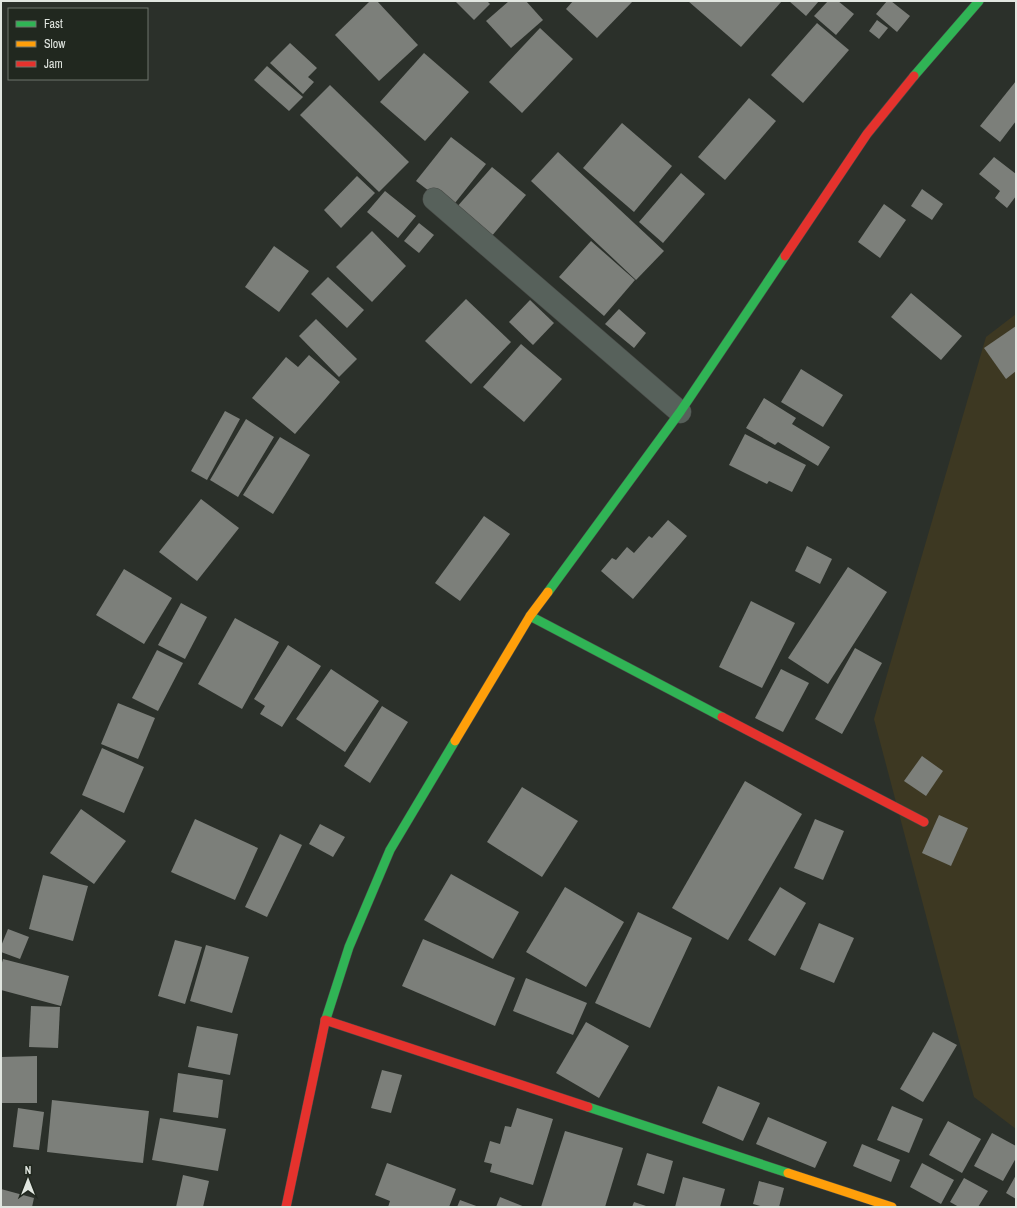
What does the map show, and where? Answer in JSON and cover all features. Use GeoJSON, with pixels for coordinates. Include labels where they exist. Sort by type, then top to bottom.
{"type":"FeatureCollection","features":[{"type":"Feature","properties":{"kind":"street"},"geometry":{"type":"LineString","coordinates":[[286,1207],[325,1020],[349,947],[390,850],[530,616],[680,412],[867,134],[901,90],[979,1]]}},
{"type":"Feature","properties":{"kind":"street"},"geometry":{"type":"LineString","coordinates":[[434,199],[680,412]]}},
{"type":"Feature","properties":{"kind":"street"},"geometry":{"type":"LineString","coordinates":[[530,616],[924,822]]}},
{"type":"Feature","properties":{"kind":"street"},"geometry":{"type":"LineString","coordinates":[[325,1020],[892,1207]]}},
{"type":"Feature","properties":{"kind":"shaded area"},"geometry":{"type":"Polygon","coordinates":[[[1016,314],[1016,1129],[974,1097],[874,719],[986,337],[1016,314]]]}},
{"type":"Feature","properties":{"kind":"building"},"geometry":{"type":"Polygon","coordinates":[[[370,1],[377,1],[418,45],[379,81],[335,35],[370,1]]]}},
{"type":"Feature","properties":{"kind":"building"},"geometry":{"type":"Polygon","coordinates":[[[455,1],[487,1],[490,4],[474,20],[455,1]]]}},
{"type":"Feature","properties":{"kind":"building"},"geometry":{"type":"Polygon","coordinates":[[[509,1],[526,1],[543,20],[511,48],[486,21],[509,1]]]}},
{"type":"Feature","properties":{"kind":"building"},"geometry":{"type":"Polygon","coordinates":[[[573,1],[633,1],[597,38],[566,9],[573,1]]]}},
{"type":"Feature","properties":{"kind":"building"},"geometry":{"type":"Polygon","coordinates":[[[688,1],[782,1],[741,47],[688,1]]]}},
{"type":"Feature","properties":{"kind":"building"},"geometry":{"type":"Polygon","coordinates":[[[789,1],[819,1],[806,16],[789,1]]]}},
{"type":"Feature","properties":{"kind":"building"},"geometry":{"type":"Polygon","coordinates":[[[828,1],[838,1],[854,14],[836,35],[814,16],[828,1]]]}},
{"type":"Feature","properties":{"kind":"building"},"geometry":{"type":"Polygon","coordinates":[[[887,1],[891,1],[910,16],[897,32],[876,14],[887,1]]]}},
{"type":"Feature","properties":{"kind":"building"},"geometry":{"type":"Polygon","coordinates":[[[877,20],[888,28],[879,39],[869,31],[877,20]]]}},
{"type":"Feature","properties":{"kind":"building"},"geometry":{"type":"Polygon","coordinates":[[[817,23],[849,50],[803,103],[771,75],[817,23]]]}},
{"type":"Feature","properties":{"kind":"building"},"geometry":{"type":"Polygon","coordinates":[[[540,28],[573,59],[522,113],[489,82],[540,28]]]}},
{"type":"Feature","properties":{"kind":"building"},"geometry":{"type":"Polygon","coordinates":[[[290,43],[317,68],[308,77],[314,82],[303,94],[270,63],[290,43]]]}},
{"type":"Feature","properties":{"kind":"building"},"geometry":{"type":"Polygon","coordinates":[[[424,53],[469,92],[425,141],[380,102],[424,53]]]}},
{"type":"Feature","properties":{"kind":"building"},"geometry":{"type":"Polygon","coordinates":[[[267,66],[303,97],[289,111],[254,80],[267,66]]]}},
{"type":"Feature","properties":{"kind":"building"},"geometry":{"type":"Polygon","coordinates":[[[1016,81],[1016,121],[1000,142],[980,126],[1016,81]]]}},
{"type":"Feature","properties":{"kind":"building"},"geometry":{"type":"Polygon","coordinates":[[[330,85],[409,162],[379,192],[300,115],[330,85]]]}},
{"type":"Feature","properties":{"kind":"building"},"geometry":{"type":"Polygon","coordinates":[[[749,98],[776,121],[725,180],[698,157],[749,98]]]}},
{"type":"Feature","properties":{"kind":"building"},"geometry":{"type":"Polygon","coordinates":[[[622,123],[672,166],[634,212],[583,168],[622,123]]]}},
{"type":"Feature","properties":{"kind":"building"},"geometry":{"type":"Polygon","coordinates":[[[451,137],[486,164],[451,208],[416,181],[451,137]]]}},
{"type":"Feature","properties":{"kind":"building"},"geometry":{"type":"Polygon","coordinates":[[[558,152],[664,251],[636,280],[531,181],[558,152]]]}},
{"type":"Feature","properties":{"kind":"building"},"geometry":{"type":"Polygon","coordinates":[[[994,157],[1016,174],[1016,196],[1007,208],[995,198],[1000,191],[979,174],[994,157]]]}},
{"type":"Feature","properties":{"kind":"building"},"geometry":{"type":"Polygon","coordinates":[[[492,167],[526,195],[491,237],[456,208],[492,167]]]}},
{"type":"Feature","properties":{"kind":"building"},"geometry":{"type":"Polygon","coordinates":[[[681,173],[705,194],[663,243],[639,222],[681,173]]]}},
{"type":"Feature","properties":{"kind":"building"},"geometry":{"type":"Polygon","coordinates":[[[357,176],[375,193],[341,228],[324,210],[357,176]]]}},
{"type":"Feature","properties":{"kind":"building"},"geometry":{"type":"Polygon","coordinates":[[[922,189],[943,204],[932,220],[911,206],[922,189]]]}},
{"type":"Feature","properties":{"kind":"building"},"geometry":{"type":"Polygon","coordinates":[[[385,191],[416,216],[398,238],[367,212],[385,191]]]}},
{"type":"Feature","properties":{"kind":"building"},"geometry":{"type":"Polygon","coordinates":[[[884,204],[906,220],[880,258],[858,242],[884,204]]]}},
{"type":"Feature","properties":{"kind":"building"},"geometry":{"type":"Polygon","coordinates":[[[419,223],[434,235],[419,253],[404,241],[419,223]]]}},
{"type":"Feature","properties":{"kind":"building"},"geometry":{"type":"Polygon","coordinates":[[[372,231],[406,266],[372,302],[336,267],[372,231]]]}},
{"type":"Feature","properties":{"kind":"building"},"geometry":{"type":"Polygon","coordinates":[[[591,241],[635,280],[604,316],[559,277],[591,241]]]}},
{"type":"Feature","properties":{"kind":"building"},"geometry":{"type":"Polygon","coordinates":[[[274,246],[309,271],[279,312],[245,287],[274,246]]]}},
{"type":"Feature","properties":{"kind":"building"},"geometry":{"type":"Polygon","coordinates":[[[328,277],[364,310],[347,328],[311,294],[328,277]]]}},
{"type":"Feature","properties":{"kind":"building"},"geometry":{"type":"Polygon","coordinates":[[[911,293],[962,336],[941,360],[891,317],[911,293]]]}},
{"type":"Feature","properties":{"kind":"building"},"geometry":{"type":"Polygon","coordinates":[[[466,299],[511,342],[471,384],[425,341],[466,299]]]}},
{"type":"Feature","properties":{"kind":"building"},"geometry":{"type":"Polygon","coordinates":[[[530,300],[554,323],[533,345],[509,322],[530,300]]]}},
{"type":"Feature","properties":{"kind":"building"},"geometry":{"type":"Polygon","coordinates":[[[619,309],[646,333],[634,348],[605,324],[619,309]]]}},
{"type":"Feature","properties":{"kind":"building"},"geometry":{"type":"Polygon","coordinates":[[[316,319],[357,359],[339,377],[299,336],[316,319]]]}},
{"type":"Feature","properties":{"kind":"building"},"geometry":{"type":"Polygon","coordinates":[[[1016,326],[1016,371],[1006,379],[984,348],[1016,326]]]}},
{"type":"Feature","properties":{"kind":"building"},"geometry":{"type":"Polygon","coordinates":[[[521,344],[562,379],[524,422],[483,387],[521,344]]]}},
{"type":"Feature","properties":{"kind":"building"},"geometry":{"type":"Polygon","coordinates":[[[309,355],[340,382],[295,434],[252,398],[286,357],[298,367],[309,355]]]}},
{"type":"Feature","properties":{"kind":"building"},"geometry":{"type":"Polygon","coordinates":[[[801,369],[843,395],[823,427],[781,402],[801,369]]]}},
{"type":"Feature","properties":{"kind":"building"},"geometry":{"type":"Polygon","coordinates":[[[764,398],[796,418],[792,424],[830,447],[818,466],[778,442],[775,445],[746,428],[764,398]]]}},
{"type":"Feature","properties":{"kind":"building"},"geometry":{"type":"Polygon","coordinates":[[[225,411],[240,419],[207,480],[191,471],[225,411]]]}},
{"type":"Feature","properties":{"kind":"building"},"geometry":{"type":"Polygon","coordinates":[[[246,419],[274,437],[238,497],[210,480],[246,419]]]}},
{"type":"Feature","properties":{"kind":"building"},"geometry":{"type":"Polygon","coordinates":[[[745,434],[806,465],[792,492],[769,481],[767,484],[729,465],[745,434]]]}},
{"type":"Feature","properties":{"kind":"building"},"geometry":{"type":"Polygon","coordinates":[[[280,437],[310,455],[273,514],[243,495],[280,437]]]}},
{"type":"Feature","properties":{"kind":"building"},"geometry":{"type":"Polygon","coordinates":[[[201,499],[239,528],[197,581],[159,552],[201,499]]]}},
{"type":"Feature","properties":{"kind":"building"},"geometry":{"type":"Polygon","coordinates":[[[484,516],[510,534],[460,601],[435,583],[484,516]]]}},
{"type":"Feature","properties":{"kind":"building"},"geometry":{"type":"Polygon","coordinates":[[[668,520],[687,536],[633,599],[601,571],[612,558],[616,560],[627,547],[634,553],[649,536],[652,538],[668,520]]]}},
{"type":"Feature","properties":{"kind":"building"},"geometry":{"type":"Polygon","coordinates":[[[807,546],[832,559],[820,584],[795,571],[807,546]]]}},
{"type":"Feature","properties":{"kind":"building"},"geometry":{"type":"Polygon","coordinates":[[[848,567],[887,592],[828,684],[788,658],[848,567]]]}},
{"type":"Feature","properties":{"kind":"building"},"geometry":{"type":"Polygon","coordinates":[[[124,569],[172,598],[144,644],[96,615],[124,569]]]}},
{"type":"Feature","properties":{"kind":"building"},"geometry":{"type":"Polygon","coordinates":[[[751,601],[795,623],[762,688],[719,667],[751,601]]]}},
{"type":"Feature","properties":{"kind":"building"},"geometry":{"type":"Polygon","coordinates":[[[181,603],[207,617],[185,659],[158,645],[181,603]]]}},
{"type":"Feature","properties":{"kind":"building"},"geometry":{"type":"Polygon","coordinates":[[[235,618],[279,642],[242,709],[198,684],[235,618]]]}},
{"type":"Feature","properties":{"kind":"building"},"geometry":{"type":"Polygon","coordinates":[[[288,645],[321,666],[282,727],[260,714],[265,706],[254,699],[288,645]]]}},
{"type":"Feature","properties":{"kind":"building"},"geometry":{"type":"Polygon","coordinates":[[[855,648],[882,663],[842,734],[815,719],[855,648]]]}},
{"type":"Feature","properties":{"kind":"building"},"geometry":{"type":"Polygon","coordinates":[[[157,650],[183,663],[158,711],[132,698],[157,650]]]}},
{"type":"Feature","properties":{"kind":"building"},"geometry":{"type":"Polygon","coordinates":[[[331,669],[379,701],[345,752],[296,719],[331,669]]]}},
{"type":"Feature","properties":{"kind":"building"},"geometry":{"type":"Polygon","coordinates":[[[781,669],[809,683],[783,732],[755,718],[781,669]]]}},
{"type":"Feature","properties":{"kind":"building"},"geometry":{"type":"Polygon","coordinates":[[[118,703],[155,718],[138,759],[101,744],[118,703]]]}},
{"type":"Feature","properties":{"kind":"building"},"geometry":{"type":"Polygon","coordinates":[[[382,706],[408,722],[370,783],[344,766],[382,706]]]}},
{"type":"Feature","properties":{"kind":"building"},"geometry":{"type":"Polygon","coordinates":[[[102,748],[144,767],[124,813],[82,795],[102,748]]]}},
{"type":"Feature","properties":{"kind":"building"},"geometry":{"type":"Polygon","coordinates":[[[922,756],[943,771],[926,796],[904,781],[922,756]]]}},
{"type":"Feature","properties":{"kind":"building"},"geometry":{"type":"Polygon","coordinates":[[[745,781],[802,814],[728,940],[672,908],[745,781]]]}},
{"type":"Feature","properties":{"kind":"building"},"geometry":{"type":"Polygon","coordinates":[[[522,787],[578,821],[542,877],[487,842],[522,787]]]}},
{"type":"Feature","properties":{"kind":"building"},"geometry":{"type":"Polygon","coordinates":[[[81,809],[126,841],[94,884],[50,853],[81,809]]]}},
{"type":"Feature","properties":{"kind":"building"},"geometry":{"type":"Polygon","coordinates":[[[939,815],[968,828],[951,866],[922,853],[939,815]]]}},
{"type":"Feature","properties":{"kind":"building"},"geometry":{"type":"Polygon","coordinates":[[[195,819],[258,848],[235,900],[171,872],[195,819]]]}},
{"type":"Feature","properties":{"kind":"building"},"geometry":{"type":"Polygon","coordinates":[[[815,819],[844,831],[823,880],[794,868],[815,819]]]}},
{"type":"Feature","properties":{"kind":"building"},"geometry":{"type":"Polygon","coordinates":[[[320,824],[345,837],[333,857],[309,844],[320,824]]]}},
{"type":"Feature","properties":{"kind":"building"},"geometry":{"type":"Polygon","coordinates":[[[280,834],[302,845],[267,917],[245,907],[280,834]]]}},
{"type":"Feature","properties":{"kind":"building"},"geometry":{"type":"Polygon","coordinates":[[[451,874],[519,912],[493,959],[424,920],[451,874]]]}},
{"type":"Feature","properties":{"kind":"building"},"geometry":{"type":"Polygon","coordinates":[[[43,875],[88,886],[73,941],[29,929],[43,875]]]}},
{"type":"Feature","properties":{"kind":"building"},"geometry":{"type":"Polygon","coordinates":[[[565,887],[624,922],[586,987],[526,952],[565,887]]]}},
{"type":"Feature","properties":{"kind":"building"},"geometry":{"type":"Polygon","coordinates":[[[780,887],[806,903],[775,956],[748,940],[780,887]]]}},
{"type":"Feature","properties":{"kind":"building"},"geometry":{"type":"Polygon","coordinates":[[[638,912],[692,938],[650,1028],[595,1003],[638,912]]]}},
{"type":"Feature","properties":{"kind":"building"},"geometry":{"type":"Polygon","coordinates":[[[819,923],[854,938],[834,983],[800,969],[819,923]]]}},
{"type":"Feature","properties":{"kind":"building"},"geometry":{"type":"Polygon","coordinates":[[[8,929],[29,937],[20,959],[1,952],[1,946],[8,929]]]}},
{"type":"Feature","properties":{"kind":"building"},"geometry":{"type":"Polygon","coordinates":[[[423,939],[515,978],[495,1026],[402,986],[423,939]]]}},
{"type":"Feature","properties":{"kind":"building"},"geometry":{"type":"Polygon","coordinates":[[[175,940],[202,947],[185,1004],[158,996],[175,940]]]}},
{"type":"Feature","properties":{"kind":"building"},"geometry":{"type":"Polygon","coordinates":[[[206,945],[249,957],[232,1013],[190,1001],[206,945]]]}},
{"type":"Feature","properties":{"kind":"building"},"geometry":{"type":"Polygon","coordinates":[[[3,959],[69,976],[61,1006],[1,990],[1,966],[3,959]]]}},
{"type":"Feature","properties":{"kind":"building"},"geometry":{"type":"Polygon","coordinates":[[[526,978],[587,1003],[573,1035],[513,1011],[526,978]]]}},
{"type":"Feature","properties":{"kind":"building"},"geometry":{"type":"Polygon","coordinates":[[[31,1006],[60,1007],[58,1048],[29,1047],[31,1006]]]}},
{"type":"Feature","properties":{"kind":"building"},"geometry":{"type":"Polygon","coordinates":[[[586,1022],[629,1046],[599,1098],[556,1073],[586,1022]]]}},
{"type":"Feature","properties":{"kind":"building"},"geometry":{"type":"Polygon","coordinates":[[[197,1026],[238,1034],[230,1075],[188,1067],[197,1026]]]}},
{"type":"Feature","properties":{"kind":"building"},"geometry":{"type":"Polygon","coordinates":[[[933,1032],[957,1045],[923,1102],[900,1089],[933,1032]]]}},
{"type":"Feature","properties":{"kind":"building"},"geometry":{"type":"Polygon","coordinates":[[[37,1056],[37,1103],[1,1103],[1,1057],[37,1056]]]}},
{"type":"Feature","properties":{"kind":"building"},"geometry":{"type":"Polygon","coordinates":[[[382,1070],[402,1075],[391,1113],[371,1108],[382,1070]]]}},
{"type":"Feature","properties":{"kind":"building"},"geometry":{"type":"Polygon","coordinates":[[[178,1073],[223,1080],[218,1118],[173,1112],[178,1073]]]}},
{"type":"Feature","properties":{"kind":"building"},"geometry":{"type":"Polygon","coordinates":[[[718,1086],[760,1103],[743,1141],[702,1123],[718,1086]]]}},
{"type":"Feature","properties":{"kind":"building"},"geometry":{"type":"Polygon","coordinates":[[[52,1100],[149,1111],[143,1163],[47,1152],[52,1100]]]}},
{"type":"Feature","properties":{"kind":"building"},"geometry":{"type":"Polygon","coordinates":[[[892,1106],[923,1119],[909,1153],[877,1140],[892,1106]]]}},
{"type":"Feature","properties":{"kind":"building"},"geometry":{"type":"Polygon","coordinates":[[[18,1108],[44,1112],[39,1150],[13,1147],[18,1108]]]}},
{"type":"Feature","properties":{"kind":"building"},"geometry":{"type":"Polygon","coordinates":[[[517,1108],[553,1119],[533,1185],[490,1172],[492,1164],[484,1162],[490,1141],[500,1144],[505,1126],[511,1127],[517,1108]]]}},
{"type":"Feature","properties":{"kind":"building"},"geometry":{"type":"Polygon","coordinates":[[[768,1117],[827,1142],[815,1168],[756,1144],[768,1117]]]}},
{"type":"Feature","properties":{"kind":"building"},"geometry":{"type":"Polygon","coordinates":[[[160,1118],[226,1129],[218,1171],[152,1160],[160,1118]]]}},
{"type":"Feature","properties":{"kind":"building"},"geometry":{"type":"Polygon","coordinates":[[[948,1121],[981,1139],[962,1173],[929,1155],[948,1121]]]}},
{"type":"Feature","properties":{"kind":"building"},"geometry":{"type":"Polygon","coordinates":[[[565,1131],[623,1148],[605,1207],[541,1207],[565,1131]]]}},
{"type":"Feature","properties":{"kind":"building"},"geometry":{"type":"Polygon","coordinates":[[[992,1133],[1016,1146],[1016,1158],[1003,1181],[974,1166],[992,1133]]]}},
{"type":"Feature","properties":{"kind":"building"},"geometry":{"type":"Polygon","coordinates":[[[862,1144],[900,1160],[891,1182],[853,1166],[862,1144]]]}},
{"type":"Feature","properties":{"kind":"building"},"geometry":{"type":"Polygon","coordinates":[[[647,1153],[673,1161],[664,1194],[637,1185],[647,1153]]]}},
{"type":"Feature","properties":{"kind":"building"},"geometry":{"type":"Polygon","coordinates":[[[387,1163],[456,1189],[449,1207],[388,1207],[390,1201],[375,1195],[387,1163]]]}},
{"type":"Feature","properties":{"kind":"building"},"geometry":{"type":"Polygon","coordinates":[[[922,1163],[954,1180],[941,1204],[910,1187],[922,1163]]]}},
{"type":"Feature","properties":{"kind":"building"},"geometry":{"type":"Polygon","coordinates":[[[183,1175],[209,1181],[203,1207],[176,1207],[183,1175]]]}},
{"type":"Feature","properties":{"kind":"building"},"geometry":{"type":"Polygon","coordinates":[[[1016,1175],[1016,1199],[1006,1193],[1016,1175]]]}},
{"type":"Feature","properties":{"kind":"building"},"geometry":{"type":"Polygon","coordinates":[[[683,1177],[725,1189],[720,1207],[675,1207],[683,1177]]]}},
{"type":"Feature","properties":{"kind":"building"},"geometry":{"type":"Polygon","coordinates":[[[964,1178],[988,1191],[978,1207],[959,1207],[950,1202],[964,1178]]]}},
{"type":"Feature","properties":{"kind":"building"},"geometry":{"type":"Polygon","coordinates":[[[759,1181],[784,1188],[779,1207],[764,1207],[753,1204],[759,1181]]]}},
{"type":"Feature","properties":{"kind":"building"},"geometry":{"type":"Polygon","coordinates":[[[1,1189],[34,1198],[32,1207],[1,1207],[1,1189]]]}},
{"type":"Feature","properties":{"kind":"building"},"geometry":{"type":"Polygon","coordinates":[[[500,1197],[525,1207],[496,1207],[500,1197]]]}},
{"type":"Feature","properties":{"kind":"building"},"geometry":{"type":"Polygon","coordinates":[[[460,1200],[479,1207],[457,1207],[460,1200]]]}},
{"type":"Feature","properties":{"kind":"building"},"geometry":{"type":"Polygon","coordinates":[[[634,1202],[649,1207],[632,1207],[634,1202]]]}},
{"type":"Feature","properties":{"kind":"traffic: fast"},"geometry":{"type":"LineString","coordinates":[[914,76],[979,1]]}},
{"type":"Feature","properties":{"kind":"traffic: fast"},"geometry":{"type":"LineString","coordinates":[[548,592],[680,412],[785,256]]}},
{"type":"Feature","properties":{"kind":"traffic: fast"},"geometry":{"type":"LineString","coordinates":[[530,616],[722,717]]}},
{"type":"Feature","properties":{"kind":"traffic: fast"},"geometry":{"type":"LineString","coordinates":[[325,1022],[349,947],[390,850],[455,741]]}},
{"type":"Feature","properties":{"kind":"traffic: fast"},"geometry":{"type":"LineString","coordinates":[[588,1107],[788,1173]]}},
{"type":"Feature","properties":{"kind":"traffic: slow"},"geometry":{"type":"LineString","coordinates":[[455,741],[530,616],[548,592]]}},
{"type":"Feature","properties":{"kind":"traffic: slow"},"geometry":{"type":"LineString","coordinates":[[788,1173],[892,1207]]}},
{"type":"Feature","properties":{"kind":"traffic: jam"},"geometry":{"type":"LineString","coordinates":[[785,256],[867,134],[914,76]]}},
{"type":"Feature","properties":{"kind":"traffic: jam"},"geometry":{"type":"LineString","coordinates":[[722,717],[924,822]]}},
{"type":"Feature","properties":{"kind":"traffic: jam"},"geometry":{"type":"LineString","coordinates":[[325,1020],[588,1107]]}},
{"type":"Feature","properties":{"kind":"traffic: jam"},"geometry":{"type":"LineString","coordinates":[[286,1207],[325,1022]]}}]}
